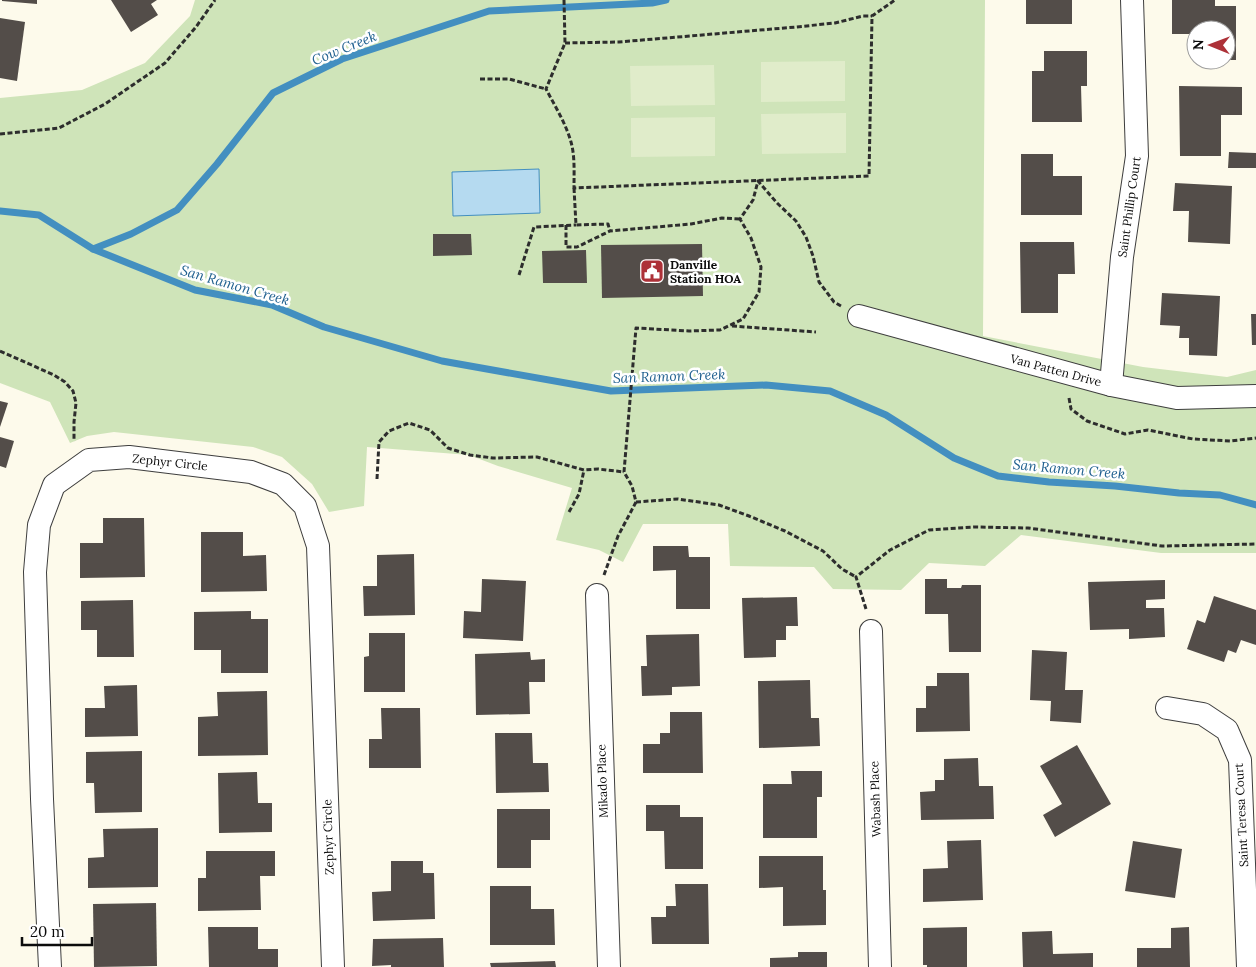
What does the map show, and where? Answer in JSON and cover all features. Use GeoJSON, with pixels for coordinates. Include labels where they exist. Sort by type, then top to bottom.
{"type":"FeatureCollection","features":[{"type":"Feature","properties":{"kind":"street","name":"Saint Phillip Court"},"geometry":{"type":"LineString","coordinates":[[1111,385],[1122,257],[1137,156],[1132,0]]}},
{"type":"Feature","properties":{"kind":"street","name":"Van Patten Drive"},"geometry":{"type":"LineString","coordinates":[[859,316],[1111,385],[1178,398],[1256,396]]}},
{"type":"Feature","properties":{"kind":"street","name":"Zephyr Circle"},"geometry":{"type":"LineString","coordinates":[[89,460],[129,457],[252,472],[283,484],[304,506],[318,546],[333,967]]}},
{"type":"Feature","properties":{"kind":"street"},"geometry":{"type":"LineString","coordinates":[[50,967],[42,798],[35,572],[39,525],[54,486],[89,460]]}},
{"type":"Feature","properties":{"kind":"street","name":"Mikado Place"},"geometry":{"type":"LineString","coordinates":[[597,595],[608,967]]}},
{"type":"Feature","properties":{"kind":"street","name":"Wabash Place"},"geometry":{"type":"LineString","coordinates":[[871,631],[880,967]]}},
{"type":"Feature","properties":{"kind":"street","name":"Saint Teresa Court"},"geometry":{"type":"LineString","coordinates":[[1167,708],[1202,714],[1226,730],[1240,760],[1248,967]]}},
{"type":"Feature","properties":{"kind":"path"},"geometry":{"type":"LineString","coordinates":[[0,134],[59,128],[105,104],[165,63],[196,27],[215,0]]}},
{"type":"Feature","properties":{"kind":"path"},"geometry":{"type":"LineString","coordinates":[[546,89],[565,44],[564,0]]}},
{"type":"Feature","properties":{"kind":"path"},"geometry":{"type":"LineString","coordinates":[[565,44],[619,42],[835,23],[863,16],[872,16],[895,0]]}},
{"type":"Feature","properties":{"kind":"path"},"geometry":{"type":"LineString","coordinates":[[574,188],[869,176],[872,16]]}},
{"type":"Feature","properties":{"kind":"path"},"geometry":{"type":"LineString","coordinates":[[480,79],[509,79],[546,89],[571,142],[576,225]]}},
{"type":"Feature","properties":{"kind":"path"},"geometry":{"type":"LineString","coordinates":[[740,219],[753,200],[758,181]]}},
{"type":"Feature","properties":{"kind":"path"},"geometry":{"type":"LineString","coordinates":[[758,181],[796,221],[806,237],[819,282],[834,302],[859,316]]}},
{"type":"Feature","properties":{"kind":"path"},"geometry":{"type":"LineString","coordinates":[[566,225],[566,247],[577,247],[610,231],[691,224],[722,218],[740,219]]}},
{"type":"Feature","properties":{"kind":"path"},"geometry":{"type":"LineString","coordinates":[[597,595],[618,536],[636,502],[632,486],[624,472],[636,328],[689,331],[720,330],[742,319],[759,292],[761,267],[751,238],[740,219]]}},
{"type":"Feature","properties":{"kind":"path"},"geometry":{"type":"LineString","coordinates":[[519,275],[534,227],[608,224],[610,231]]}},
{"type":"Feature","properties":{"kind":"path"},"geometry":{"type":"LineString","coordinates":[[731,325],[816,332]]}},
{"type":"Feature","properties":{"kind":"path"},"geometry":{"type":"LineString","coordinates":[[0,352],[54,375],[65,382],[73,391],[76,403],[74,440],[89,460]]}},
{"type":"Feature","properties":{"kind":"path"},"geometry":{"type":"LineString","coordinates":[[1070,373],[1068,396],[1071,409],[1087,420],[1125,434],[1148,430],[1193,440],[1230,441],[1256,438]]}},
{"type":"Feature","properties":{"kind":"path"},"geometry":{"type":"LineString","coordinates":[[377,479],[379,442],[389,431],[409,423],[430,430],[448,448],[470,455],[493,458],[537,457],[584,470],[598,468],[624,472]]}},
{"type":"Feature","properties":{"kind":"path"},"geometry":{"type":"LineString","coordinates":[[569,512],[579,494],[584,470]]}},
{"type":"Feature","properties":{"kind":"path"},"geometry":{"type":"LineString","coordinates":[[636,502],[678,499],[719,506],[785,530],[823,551],[842,569],[856,577],[871,631]]}},
{"type":"Feature","properties":{"kind":"path"},"geometry":{"type":"LineString","coordinates":[[856,577],[890,550],[929,530],[976,527],[1028,528],[1162,546],[1256,544]]}},
{"type":"Feature","properties":{"kind":"green space"},"geometry":{"type":"Polygon","coordinates":[[[195,0],[985,0],[983,336],[1143,367],[1227,377],[1256,370],[1256,553],[1161,553],[1021,535],[985,566],[929,563],[901,590],[833,589],[814,567],[730,566],[728,524],[643,524],[623,562],[599,550],[556,540],[572,488],[498,466],[469,455],[367,447],[364,506],[329,512],[312,484],[282,457],[253,447],[114,432],[87,436],[70,443],[50,402],[0,383],[0,98],[82,90],[145,63],[190,16],[195,0]]]}},
{"type":"Feature","properties":{"kind":"green space"},"geometry":{"type":"Polygon","coordinates":[[[845,61],[845,101],[761,102],[761,62],[845,61]]]}},
{"type":"Feature","properties":{"kind":"green space"},"geometry":{"type":"Polygon","coordinates":[[[714,65],[715,105],[631,106],[630,66],[714,65]]]}},
{"type":"Feature","properties":{"kind":"green space"},"geometry":{"type":"Polygon","coordinates":[[[846,113],[846,153],[762,154],[761,114],[846,113]]]}},
{"type":"Feature","properties":{"kind":"green space"},"geometry":{"type":"Polygon","coordinates":[[[715,117],[715,156],[631,157],[631,118],[715,117]]]}},
{"type":"Feature","properties":{"kind":"water"},"geometry":{"type":"Polygon","coordinates":[[[539,169],[540,213],[453,216],[452,172],[539,169]]]}},
{"type":"Feature","properties":{"kind":"building"},"geometry":{"type":"Polygon","coordinates":[[[37,0],[37,4],[2,1],[37,0]]]}},
{"type":"Feature","properties":{"kind":"building"},"geometry":{"type":"Polygon","coordinates":[[[111,0],[157,0],[151,4],[158,15],[131,32],[111,0]]]}},
{"type":"Feature","properties":{"kind":"building"},"geometry":{"type":"Polygon","coordinates":[[[1026,0],[1072,0],[1072,24],[1026,24],[1026,0]]]}},
{"type":"Feature","properties":{"kind":"building"},"geometry":{"type":"Polygon","coordinates":[[[1172,0],[1215,0],[1215,6],[1236,6],[1236,20],[1186,20],[1186,34],[1172,34],[1172,0]]]}},
{"type":"Feature","properties":{"kind":"building"},"geometry":{"type":"Polygon","coordinates":[[[0,18],[25,22],[17,81],[0,78],[0,18]]]}},
{"type":"Feature","properties":{"kind":"building"},"geometry":{"type":"Polygon","coordinates":[[[1044,51],[1087,51],[1087,86],[1081,86],[1082,122],[1032,122],[1032,71],[1044,71],[1044,51]]]}},
{"type":"Feature","properties":{"kind":"building"},"geometry":{"type":"Polygon","coordinates":[[[1179,86],[1242,87],[1242,115],[1221,115],[1221,156],[1180,156],[1179,86]]]}},
{"type":"Feature","properties":{"kind":"building"},"geometry":{"type":"Polygon","coordinates":[[[1229,152],[1256,153],[1256,168],[1228,168],[1229,152]]]}},
{"type":"Feature","properties":{"kind":"building"},"geometry":{"type":"Polygon","coordinates":[[[1021,154],[1053,154],[1053,176],[1082,176],[1082,215],[1021,215],[1021,154]]]}},
{"type":"Feature","properties":{"kind":"building"},"geometry":{"type":"Polygon","coordinates":[[[1175,183],[1232,186],[1230,244],[1188,242],[1189,211],[1173,211],[1175,183]]]}},
{"type":"Feature","properties":{"kind":"building"},"geometry":{"type":"Polygon","coordinates":[[[433,234],[471,234],[472,255],[433,256],[433,234]]]}},
{"type":"Feature","properties":{"kind":"building"},"geometry":{"type":"Polygon","coordinates":[[[1020,242],[1074,242],[1075,274],[1058,274],[1058,313],[1021,313],[1020,242]]]}},
{"type":"Feature","properties":{"kind":"building","name":"Danville Station HOA"},"geometry":{"type":"Polygon","coordinates":[[[702,244],[703,296],[602,298],[601,245],[702,244]]]}},
{"type":"Feature","properties":{"kind":"building"},"geometry":{"type":"Polygon","coordinates":[[[586,250],[587,283],[543,283],[542,251],[586,250]]]}},
{"type":"Feature","properties":{"kind":"building"},"geometry":{"type":"Polygon","coordinates":[[[1162,293],[1220,296],[1217,356],[1189,355],[1189,338],[1179,338],[1180,326],[1160,325],[1162,293]]]}},
{"type":"Feature","properties":{"kind":"building"},"geometry":{"type":"Polygon","coordinates":[[[1251,314],[1256,314],[1256,345],[1252,345],[1251,314]]]}},
{"type":"Feature","properties":{"kind":"building"},"geometry":{"type":"Polygon","coordinates":[[[0,401],[8,403],[0,427],[0,401]]]}},
{"type":"Feature","properties":{"kind":"building"},"geometry":{"type":"Polygon","coordinates":[[[0,437],[14,441],[6,468],[0,466],[0,437]]]}},
{"type":"Feature","properties":{"kind":"building"},"geometry":{"type":"Polygon","coordinates":[[[103,518],[144,518],[145,577],[80,578],[80,543],[103,543],[103,518]]]}},
{"type":"Feature","properties":{"kind":"building"},"geometry":{"type":"Polygon","coordinates":[[[201,532],[243,532],[243,556],[266,555],[267,591],[201,592],[201,532]]]}},
{"type":"Feature","properties":{"kind":"building"},"geometry":{"type":"Polygon","coordinates":[[[653,546],[688,546],[689,557],[710,557],[710,609],[676,609],[676,570],[653,571],[653,546]]]}},
{"type":"Feature","properties":{"kind":"building"},"geometry":{"type":"Polygon","coordinates":[[[414,554],[415,615],[364,616],[363,586],[377,586],[377,555],[414,554]]]}},
{"type":"Feature","properties":{"kind":"building"},"geometry":{"type":"Polygon","coordinates":[[[482,579],[526,581],[523,641],[463,638],[464,611],[481,612],[482,579]]]}},
{"type":"Feature","properties":{"kind":"building"},"geometry":{"type":"Polygon","coordinates":[[[925,579],[947,579],[947,588],[961,588],[962,585],[981,585],[981,652],[949,652],[948,614],[925,614],[925,579]]]}},
{"type":"Feature","properties":{"kind":"building"},"geometry":{"type":"Polygon","coordinates":[[[1165,580],[1165,599],[1146,600],[1146,608],[1164,608],[1165,637],[1129,639],[1129,629],[1090,630],[1088,582],[1165,580]]]}},
{"type":"Feature","properties":{"kind":"building"},"geometry":{"type":"Polygon","coordinates":[[[1214,596],[1256,610],[1256,645],[1241,640],[1236,653],[1228,650],[1224,662],[1187,649],[1197,620],[1205,623],[1214,596]]]}},
{"type":"Feature","properties":{"kind":"building"},"geometry":{"type":"Polygon","coordinates":[[[797,597],[798,626],[786,626],[786,640],[776,640],[776,657],[744,658],[742,598],[797,597]]]}},
{"type":"Feature","properties":{"kind":"building"},"geometry":{"type":"Polygon","coordinates":[[[133,600],[134,657],[97,657],[97,630],[81,630],[81,601],[133,600]]]}},
{"type":"Feature","properties":{"kind":"building"},"geometry":{"type":"Polygon","coordinates":[[[251,611],[251,619],[268,619],[268,673],[221,673],[221,650],[194,650],[194,612],[251,611]]]}},
{"type":"Feature","properties":{"kind":"building"},"geometry":{"type":"Polygon","coordinates":[[[369,633],[405,633],[405,692],[364,692],[364,657],[369,656],[369,633]]]}},
{"type":"Feature","properties":{"kind":"building"},"geometry":{"type":"Polygon","coordinates":[[[699,634],[700,686],[672,687],[672,695],[642,696],[641,666],[647,666],[646,635],[699,634]]]}},
{"type":"Feature","properties":{"kind":"building"},"geometry":{"type":"Polygon","coordinates":[[[1032,650],[1067,652],[1065,690],[1083,690],[1081,723],[1050,721],[1051,701],[1030,700],[1032,650]]]}},
{"type":"Feature","properties":{"kind":"building"},"geometry":{"type":"Polygon","coordinates":[[[530,652],[531,660],[545,659],[545,682],[529,682],[530,714],[476,715],[475,654],[530,652]]]}},
{"type":"Feature","properties":{"kind":"building"},"geometry":{"type":"Polygon","coordinates":[[[937,673],[969,673],[970,731],[916,732],[916,708],[926,708],[926,686],[937,686],[937,673]]]}},
{"type":"Feature","properties":{"kind":"building"},"geometry":{"type":"Polygon","coordinates":[[[810,680],[811,718],[819,718],[820,746],[759,748],[758,681],[810,680]]]}},
{"type":"Feature","properties":{"kind":"building"},"geometry":{"type":"Polygon","coordinates":[[[137,685],[138,736],[85,737],[85,708],[105,708],[104,686],[137,685]]]}},
{"type":"Feature","properties":{"kind":"building"},"geometry":{"type":"Polygon","coordinates":[[[267,691],[268,755],[198,756],[198,717],[218,716],[217,692],[267,691]]]}},
{"type":"Feature","properties":{"kind":"building"},"geometry":{"type":"Polygon","coordinates":[[[381,708],[420,708],[421,768],[369,768],[369,739],[382,739],[381,708]]]}},
{"type":"Feature","properties":{"kind":"building"},"geometry":{"type":"Polygon","coordinates":[[[670,712],[702,712],[703,773],[643,773],[643,744],[660,744],[660,733],[670,733],[670,712]]]}},
{"type":"Feature","properties":{"kind":"building"},"geometry":{"type":"Polygon","coordinates":[[[495,733],[532,733],[533,763],[548,763],[549,792],[496,793],[495,733]]]}},
{"type":"Feature","properties":{"kind":"building"},"geometry":{"type":"Polygon","coordinates":[[[1077,745],[1111,804],[1055,837],[1043,815],[1062,804],[1040,766],[1077,745]]]}},
{"type":"Feature","properties":{"kind":"building"},"geometry":{"type":"Polygon","coordinates":[[[142,751],[142,812],[95,813],[94,783],[86,783],[86,752],[142,751]]]}},
{"type":"Feature","properties":{"kind":"building"},"geometry":{"type":"Polygon","coordinates":[[[978,758],[979,786],[993,786],[994,819],[921,820],[920,792],[935,791],[935,780],[944,780],[944,759],[978,758]]]}},
{"type":"Feature","properties":{"kind":"building"},"geometry":{"type":"Polygon","coordinates":[[[791,771],[822,771],[822,797],[817,797],[817,838],[763,838],[763,784],[792,784],[791,771]]]}},
{"type":"Feature","properties":{"kind":"building"},"geometry":{"type":"Polygon","coordinates":[[[257,772],[258,803],[272,803],[272,832],[219,833],[218,773],[257,772]]]}},
{"type":"Feature","properties":{"kind":"building"},"geometry":{"type":"Polygon","coordinates":[[[646,805],[680,805],[680,817],[703,817],[703,869],[665,869],[664,831],[646,831],[646,805]]]}},
{"type":"Feature","properties":{"kind":"building"},"geometry":{"type":"Polygon","coordinates":[[[497,809],[550,809],[550,840],[531,840],[531,868],[497,868],[497,809]]]}},
{"type":"Feature","properties":{"kind":"building"},"geometry":{"type":"Polygon","coordinates":[[[158,828],[158,887],[88,888],[88,858],[104,857],[103,829],[158,828]]]}},
{"type":"Feature","properties":{"kind":"building"},"geometry":{"type":"Polygon","coordinates":[[[981,840],[983,900],[923,902],[923,869],[948,868],[947,841],[981,840]]]}},
{"type":"Feature","properties":{"kind":"building"},"geometry":{"type":"Polygon","coordinates":[[[1133,841],[1182,849],[1175,898],[1125,891],[1133,841]]]}},
{"type":"Feature","properties":{"kind":"building"},"geometry":{"type":"Polygon","coordinates":[[[206,851],[275,851],[275,876],[260,876],[261,910],[198,911],[198,878],[206,878],[206,851]]]}},
{"type":"Feature","properties":{"kind":"building"},"geometry":{"type":"Polygon","coordinates":[[[759,856],[823,856],[823,890],[826,890],[826,925],[783,926],[783,887],[759,888],[759,856]]]}},
{"type":"Feature","properties":{"kind":"building"},"geometry":{"type":"Polygon","coordinates":[[[391,861],[423,861],[423,873],[434,873],[435,919],[373,921],[372,892],[391,891],[391,861]]]}},
{"type":"Feature","properties":{"kind":"building"},"geometry":{"type":"Polygon","coordinates":[[[675,884],[708,884],[709,944],[652,944],[651,917],[666,917],[666,906],[676,906],[675,884]]]}},
{"type":"Feature","properties":{"kind":"building"},"geometry":{"type":"Polygon","coordinates":[[[490,886],[531,886],[531,909],[554,909],[555,945],[490,945],[490,886]]]}},
{"type":"Feature","properties":{"kind":"building"},"geometry":{"type":"Polygon","coordinates":[[[156,903],[157,966],[94,967],[93,904],[156,903]]]}},
{"type":"Feature","properties":{"kind":"building"},"geometry":{"type":"Polygon","coordinates":[[[208,927],[258,927],[258,949],[278,949],[278,967],[209,967],[208,927]]]}},
{"type":"Feature","properties":{"kind":"building"},"geometry":{"type":"Polygon","coordinates":[[[967,927],[967,967],[927,967],[927,965],[923,965],[923,928],[967,927]]]}},
{"type":"Feature","properties":{"kind":"building"},"geometry":{"type":"Polygon","coordinates":[[[1189,927],[1190,967],[1137,967],[1137,948],[1171,948],[1171,928],[1189,927]]]}},
{"type":"Feature","properties":{"kind":"building"},"geometry":{"type":"Polygon","coordinates":[[[1052,931],[1053,954],[1093,953],[1093,967],[1023,967],[1022,932],[1052,931]]]}},
{"type":"Feature","properties":{"kind":"building"},"geometry":{"type":"Polygon","coordinates":[[[443,938],[444,967],[372,966],[373,939],[443,938]]]}},
{"type":"Feature","properties":{"kind":"building"},"geometry":{"type":"Polygon","coordinates":[[[798,952],[827,952],[827,967],[770,967],[770,958],[798,957],[798,952]]]}},
{"type":"Feature","properties":{"kind":"building"},"geometry":{"type":"Polygon","coordinates":[[[555,961],[556,967],[491,967],[490,963],[555,961]]]}},
{"type":"Feature","properties":{"kind":"waterway","name":"Cow Creek"},"geometry":{"type":"LineString","coordinates":[[93,249],[131,234],[177,210],[217,164],[273,93],[342,59],[489,11],[652,3],[666,0]]}},
{"type":"Feature","properties":{"kind":"waterway","name":"San Ramon Creek"},"geometry":{"type":"LineString","coordinates":[[0,211],[39,215],[93,249],[195,290],[272,305],[324,327],[442,361],[611,391],[766,385],[830,391],[886,415],[954,458],[998,476],[1049,482],[1220,495],[1256,505]]}},
{"type":"Feature","properties":{"kind":"place","name":"Danville Station HOA"},"geometry":{"type":"Point","coordinates":[652,271]}}]}
